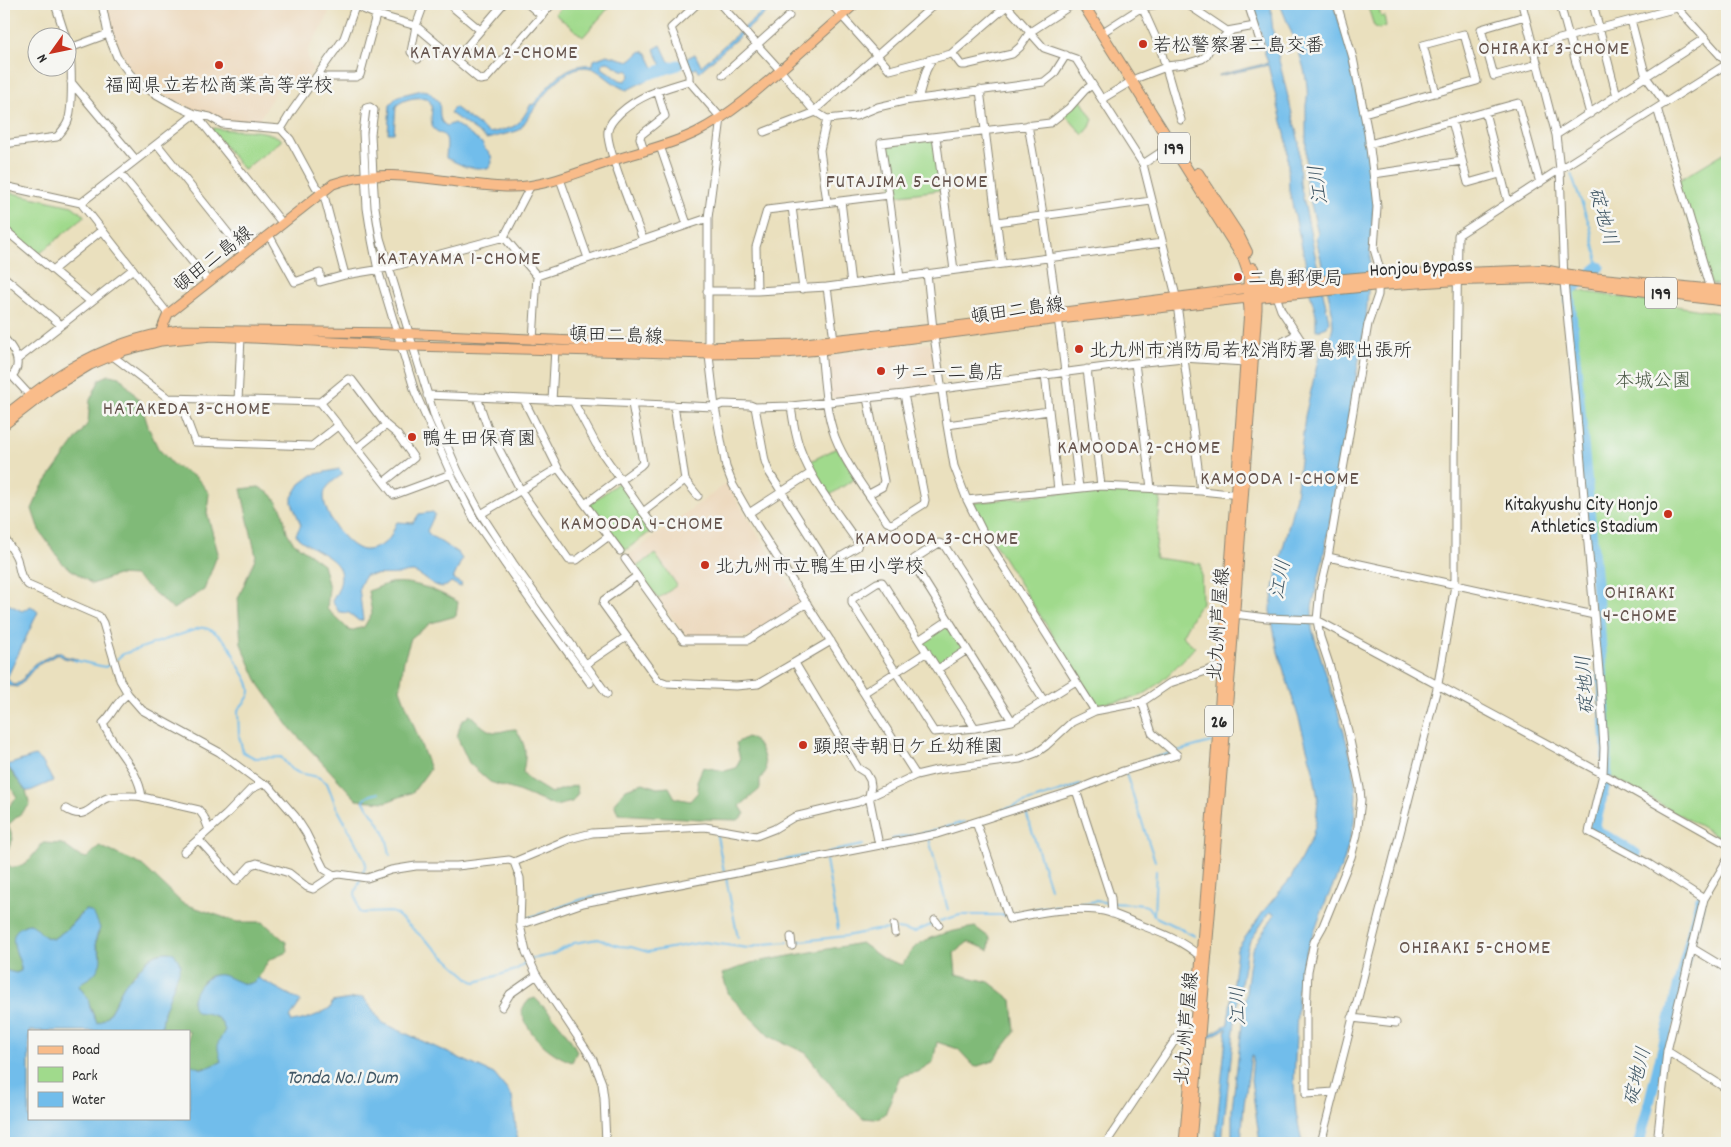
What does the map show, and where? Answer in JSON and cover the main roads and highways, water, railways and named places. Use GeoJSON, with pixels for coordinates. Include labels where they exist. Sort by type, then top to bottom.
{"type":"FeatureCollection","features":[{"type":"Feature","properties":{"kind":"highway","name":"199"},"geometry":{"type":"LineString","coordinates":[[1083,4],[1238,234],[1250,258],[1253,292]]}},
{"type":"Feature","properties":{"kind":"highway","name":"199"},"geometry":{"type":"LineString","coordinates":[[1089,4],[1134,80]]}},
{"type":"Feature","properties":{"kind":"highway","name":"Honjou Bypass"},"geometry":{"type":"LineString","coordinates":[[1253,292],[1379,279],[1458,276],[1581,277],[1594,281],[1727,301]]}},
{"type":"Feature","properties":{"kind":"highway","name":"Honjou Bypass"},"geometry":{"type":"LineString","coordinates":[[1564,278],[1727,291]]}},
{"type":"Feature","properties":{"kind":"main road","name":"頓田二島線"},"geometry":{"type":"LineString","coordinates":[[160,333],[168,314],[244,252],[269,235],[334,184],[369,176],[387,175],[505,187],[530,187],[660,146],[695,132],[745,102],[855,4]]}},
{"type":"Feature","properties":{"kind":"main road","name":"頓田二島線"},"geometry":{"type":"LineString","coordinates":[[4,416],[110,353],[160,333],[180,330],[397,333],[784,353],[821,350],[1058,316],[1253,292]]}},
{"type":"Feature","properties":{"kind":"main road","name":"北九州芦屋線"},"geometry":{"type":"LineString","coordinates":[[1191,1143],[1253,292]]}},
{"type":"Feature","properties":{"kind":"main road","name":"頓田二島線"},"geometry":{"type":"LineString","coordinates":[[110,353],[161,341],[212,336],[412,346],[709,350],[933,333]]}},
{"type":"Feature","properties":{"kind":"main road","name":"頓田二島線"},"geometry":{"type":"LineString","coordinates":[[4,425],[33,398]]}},
{"type":"Feature","properties":{"kind":"main road","name":"北九州芦屋線"},"geometry":{"type":"LineString","coordinates":[[1184,1143],[1199,1019],[1201,957],[1227,664],[1234,614],[1239,495]]}},
{"type":"Feature","properties":{"kind":"water"},"geometry":{"type":"Polygon","coordinates":[[[771,4],[776,4],[699,72],[697,68],[692,70],[687,65],[666,74],[654,49],[661,45],[668,60],[673,65],[695,54],[701,66],[771,4]]]}},
{"type":"Feature","properties":{"kind":"water"},"geometry":{"type":"Polygon","coordinates":[[[1251,4],[1273,4],[1271,12],[1275,50],[1281,50],[1278,56],[1299,142],[1300,183],[1329,321],[1327,327],[1319,330],[1316,330],[1316,314],[1305,276],[1307,269],[1289,190],[1287,142],[1268,65],[1219,76],[1268,63],[1264,51],[1264,42],[1251,4]]]}},
{"type":"Feature","properties":{"kind":"water","name":"江川"},"geometry":{"type":"Polygon","coordinates":[[[1280,4],[1333,4],[1345,39],[1365,134],[1374,201],[1366,321],[1323,559],[1312,607],[1312,629],[1344,732],[1353,766],[1356,794],[1354,823],[1344,861],[1306,952],[1298,989],[1294,1083],[1296,1112],[1302,1143],[1260,1143],[1251,1080],[1253,1056],[1251,1056],[1241,1143],[1232,1143],[1232,1108],[1252,949],[1275,914],[1270,912],[1250,941],[1247,949],[1236,1012],[1222,1143],[1215,1143],[1227,1028],[1208,1038],[1207,1036],[1228,1024],[1237,949],[1266,908],[1291,878],[1312,837],[1316,822],[1318,799],[1313,770],[1278,652],[1270,611],[1277,572],[1296,496],[1305,416],[1321,348],[1330,338],[1333,326],[1332,311],[1316,237],[1318,233],[1306,183],[1306,81],[1299,54],[1280,4]]]}},
{"type":"Feature","properties":{"kind":"water"},"geometry":{"type":"Polygon","coordinates":[[[642,51],[647,53],[656,72],[655,76],[627,90],[591,68],[580,68],[570,71],[550,88],[517,131],[487,139],[450,113],[454,107],[489,133],[510,128],[519,123],[531,104],[533,105],[558,76],[566,71],[583,65],[593,65],[594,60],[607,55],[629,61],[642,51]],[[608,62],[601,65],[602,68],[620,80],[625,81],[630,76],[629,71],[622,70],[608,62]]]}},
{"type":"Feature","properties":{"kind":"water"},"geometry":{"type":"Polygon","coordinates":[[[422,90],[428,91],[439,102],[441,119],[444,124],[447,126],[454,123],[483,144],[484,148],[491,155],[492,163],[488,169],[466,167],[446,158],[446,138],[433,128],[431,121],[432,108],[427,98],[403,101],[396,106],[394,133],[388,133],[390,104],[398,96],[422,90]]]}},
{"type":"Feature","properties":{"kind":"water"},"geometry":{"type":"Polygon","coordinates":[[[339,469],[342,475],[328,486],[324,499],[330,517],[341,535],[356,547],[363,550],[373,549],[388,540],[397,522],[413,523],[419,514],[433,512],[435,514],[427,531],[430,535],[458,553],[462,559],[453,579],[462,584],[460,587],[451,582],[447,586],[437,586],[413,572],[365,575],[359,588],[363,620],[359,621],[349,613],[339,612],[332,601],[339,588],[341,577],[339,569],[327,556],[298,538],[296,534],[301,525],[292,503],[292,497],[300,484],[312,475],[339,469]]]}},
{"type":"Feature","properties":{"kind":"water"},"geometry":{"type":"Polygon","coordinates":[[[4,602],[22,611],[31,606],[38,612],[7,678],[12,684],[15,685],[21,681],[34,664],[58,652],[61,652],[64,656],[77,659],[77,661],[64,658],[58,654],[36,666],[17,687],[4,685],[4,602]]]}},
{"type":"Feature","properties":{"kind":"water"},"geometry":{"type":"Polygon","coordinates":[[[35,756],[43,763],[53,781],[26,791],[7,765],[35,756]]]}},
{"type":"Feature","properties":{"kind":"water","name":"Tonda No.1 Dum"},"geometry":{"type":"Polygon","coordinates":[[[85,910],[93,914],[100,928],[96,937],[96,943],[101,962],[95,973],[79,985],[88,998],[90,1008],[97,1023],[106,1018],[126,983],[156,954],[174,953],[181,965],[164,1012],[161,1030],[28,1030],[28,1120],[190,1120],[190,1064],[203,1069],[221,1062],[218,1043],[225,1030],[217,1017],[194,1010],[193,998],[205,979],[222,975],[245,984],[254,982],[258,978],[301,1001],[290,1018],[292,1022],[322,1012],[331,1007],[332,1002],[363,997],[383,1023],[494,1074],[512,1096],[518,1143],[4,1143],[4,970],[16,973],[21,971],[14,945],[14,934],[27,924],[34,926],[44,936],[53,939],[66,930],[85,910]]]}},
{"type":"Feature","properties":{"kind":"waterway"},"geometry":{"type":"LineString","coordinates":[[643,76],[678,65]]}},
{"type":"Feature","properties":{"kind":"waterway","name":"碇地川"},"geometry":{"type":"LineString","coordinates":[[1571,174],[1590,226],[1599,267]]}},
{"type":"Feature","properties":{"kind":"waterway","name":"碇地川"},"geometry":{"type":"LineString","coordinates":[[1599,267],[1569,291],[1599,616],[1607,749],[1606,780],[1594,829],[1636,854]]}},
{"type":"Feature","properties":{"kind":"waterway"},"geometry":{"type":"LineString","coordinates":[[117,659],[123,654],[200,628],[213,631],[222,638],[231,649],[250,688],[249,696],[238,710],[239,736],[243,752],[255,758],[281,757],[291,769],[299,773],[318,777],[327,783],[336,806],[363,856],[366,864],[362,876]]}},
{"type":"Feature","properties":{"kind":"waterway"},"geometry":{"type":"LineString","coordinates":[[74,660],[105,667],[111,664]]}},
{"type":"Feature","properties":{"kind":"waterway"},"geometry":{"type":"LineString","coordinates":[[1178,751],[1211,742]]}},
{"type":"Feature","properties":{"kind":"waterway"},"geometry":{"type":"LineString","coordinates":[[1135,764],[1171,753]]}},
{"type":"Feature","properties":{"kind":"waterway"},"geometry":{"type":"LineString","coordinates":[[1126,774],[1155,861]]}},
{"type":"Feature","properties":{"kind":"waterway"},"geometry":{"type":"LineString","coordinates":[[999,811],[1080,785]]}},
{"type":"Feature","properties":{"kind":"waterway"},"geometry":{"type":"LineString","coordinates":[[379,793],[364,799],[364,802],[384,832],[390,855]]}},
{"type":"Feature","properties":{"kind":"waterway"},"geometry":{"type":"LineString","coordinates":[[1025,809],[1050,888]]}},
{"type":"Feature","properties":{"kind":"waterway"},"geometry":{"type":"LineString","coordinates":[[892,839],[964,822]]}},
{"type":"Feature","properties":{"kind":"waterway"},"geometry":{"type":"LineString","coordinates":[[716,831],[724,871]]}},
{"type":"Feature","properties":{"kind":"waterway"},"geometry":{"type":"LineString","coordinates":[[929,839],[948,910]]}},
{"type":"Feature","properties":{"kind":"waterway"},"geometry":{"type":"LineString","coordinates":[[828,852],[863,845]]}},
{"type":"Feature","properties":{"kind":"waterway"},"geometry":{"type":"LineString","coordinates":[[779,861],[809,855]]}},
{"type":"Feature","properties":{"kind":"waterway"},"geometry":{"type":"LineString","coordinates":[[826,860],[838,929]]}},
{"type":"Feature","properties":{"kind":"waterway"},"geometry":{"type":"LineString","coordinates":[[742,869],[772,863]]}},
{"type":"Feature","properties":{"kind":"waterway"},"geometry":{"type":"LineString","coordinates":[[1154,916],[1156,871]]}},
{"type":"Feature","properties":{"kind":"waterway"},"geometry":{"type":"LineString","coordinates":[[726,878],[738,938]]}},
{"type":"Feature","properties":{"kind":"waterway"},"geometry":{"type":"LineString","coordinates":[[360,880],[355,893],[359,912],[391,912],[396,914],[472,981],[476,982],[516,970],[527,961]]}},
{"type":"Feature","properties":{"kind":"waterway"},"geometry":{"type":"LineString","coordinates":[[552,910],[583,899],[644,888]]}},
{"type":"Feature","properties":{"kind":"waterway","name":"碇地川"},"geometry":{"type":"LineString","coordinates":[[1639,1143],[1700,900]]}},
{"type":"Feature","properties":{"kind":"waterway"},"geometry":{"type":"LineString","coordinates":[[1068,906],[1096,901],[1110,903]]}},
{"type":"Feature","properties":{"kind":"waterway"},"geometry":{"type":"LineString","coordinates":[[1114,903],[1137,904],[1148,907],[1156,917],[1195,936]]}},
{"type":"Feature","properties":{"kind":"waterway"},"geometry":{"type":"LineString","coordinates":[[940,921],[960,915],[1010,915],[1043,907],[1060,907]]}},
{"type":"Feature","properties":{"kind":"waterway"},"geometry":{"type":"LineString","coordinates":[[523,918],[546,912]]}},
{"type":"Feature","properties":{"kind":"waterway"},"geometry":{"type":"LineString","coordinates":[[897,929],[915,932],[935,923]]}},
{"type":"Feature","properties":{"kind":"waterway"},"geometry":{"type":"LineString","coordinates":[[793,942],[892,929]]}},
{"type":"Feature","properties":{"kind":"waterway"},"geometry":{"type":"LineString","coordinates":[[531,959],[551,955],[574,943],[598,939],[648,952],[704,942],[748,948],[788,942]]}},
{"type":"Feature","properties":{"kind":"place","name":"若松警察署二島交番"},"geometry":{"type":"Point","coordinates":[1143,44]}},
{"type":"Feature","properties":{"kind":"place","name":"福岡県立若松商業高等学校"},"geometry":{"type":"Point","coordinates":[219,65]}},
{"type":"Feature","properties":{"kind":"place","name":"二島郵便局"},"geometry":{"type":"Point","coordinates":[1238,277]}},
{"type":"Feature","properties":{"kind":"place","name":"北九州市消防局若松消防署島郷出張所"},"geometry":{"type":"Point","coordinates":[1079,349]}},
{"type":"Feature","properties":{"kind":"place","name":"サニー二島店"},"geometry":{"type":"Point","coordinates":[881,371]}},
{"type":"Feature","properties":{"kind":"place","name":"鴨生田保育園"},"geometry":{"type":"Point","coordinates":[412,437]}},
{"type":"Feature","properties":{"kind":"place","name":"Kitakyushu City Honjo Athletics Stadium"},"geometry":{"type":"Point","coordinates":[1668,514]}},
{"type":"Feature","properties":{"kind":"place","name":"北九州市立鴨生田小学校"},"geometry":{"type":"Point","coordinates":[705,565]}},
{"type":"Feature","properties":{"kind":"place","name":"顕照寺朝日ケ丘幼稚園"},"geometry":{"type":"Point","coordinates":[803,745]}},
{"type":"Feature","properties":{"kind":"district","name":"OHIRAKI 3-CHOME"},"geometry":{"type":"Point","coordinates":[1554,47]}},
{"type":"Feature","properties":{"kind":"district","name":"KATAYAMA 2-CHOME"},"geometry":{"type":"Point","coordinates":[494,51]}},
{"type":"Feature","properties":{"kind":"district","name":"FUTAJIMA 5-CHOME"},"geometry":{"type":"Point","coordinates":[907,180]}},
{"type":"Feature","properties":{"kind":"district","name":"KATAYAMA 1-CHOME"},"geometry":{"type":"Point","coordinates":[459,257]}},
{"type":"Feature","properties":{"kind":"district","name":"HATAKEDA 3-CHOME"},"geometry":{"type":"Point","coordinates":[187,407]}},
{"type":"Feature","properties":{"kind":"district","name":"KAMOODA 2-CHOME"},"geometry":{"type":"Point","coordinates":[1139,446]}},
{"type":"Feature","properties":{"kind":"district","name":"KAMOODA 1-CHOME"},"geometry":{"type":"Point","coordinates":[1280,477]}},
{"type":"Feature","properties":{"kind":"district","name":"KAMOODA 4-CHOME"},"geometry":{"type":"Point","coordinates":[642,522]}},
{"type":"Feature","properties":{"kind":"district","name":"KAMOODA 3-CHOME"},"geometry":{"type":"Point","coordinates":[937,537]}},
{"type":"Feature","properties":{"kind":"district","name":"OHIRAKI 4-CHOME"},"geometry":{"type":"Point","coordinates":[1640,602]}},
{"type":"Feature","properties":{"kind":"district","name":"OHIRAKI 5-CHOME"},"geometry":{"type":"Point","coordinates":[1475,946]}},
{"type":"Feature","properties":{"kind":"park label","name":"本城公園"},"geometry":{"type":"Point","coordinates":[1653,379]}}]}
